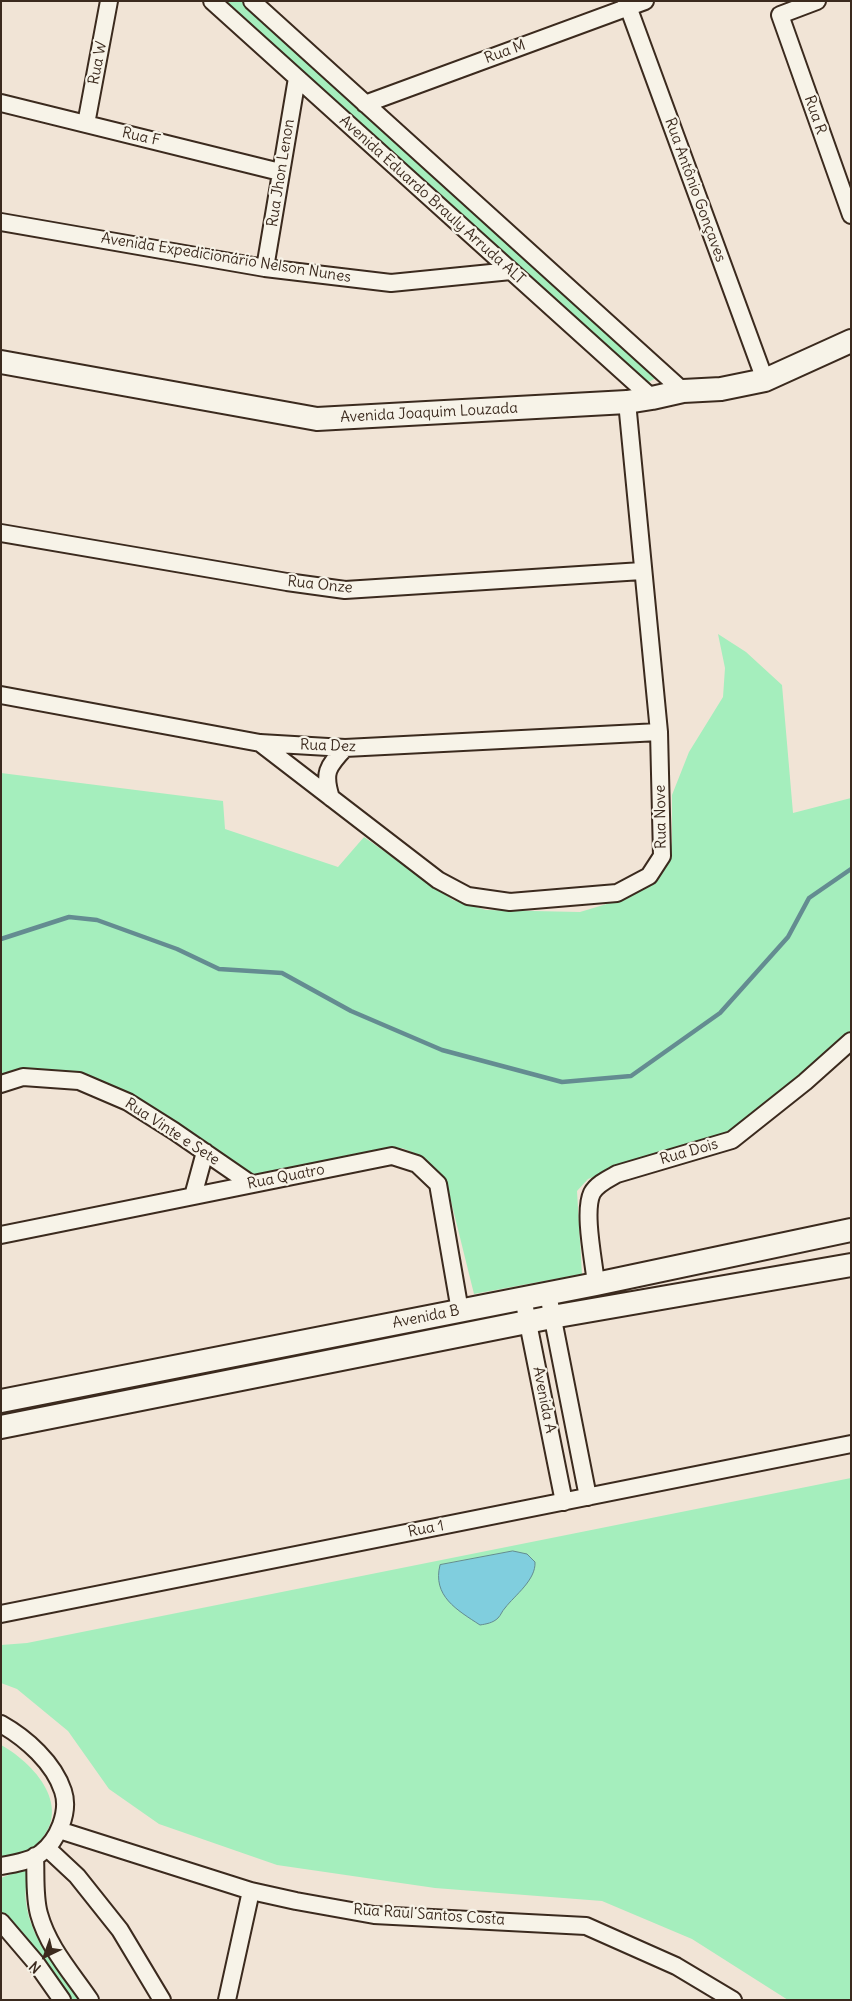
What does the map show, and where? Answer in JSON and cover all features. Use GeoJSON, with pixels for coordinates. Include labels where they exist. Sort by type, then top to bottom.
{"type":"FeatureCollection","features":[{"type":"Feature","properties":{"kind":"street","name":"Rua W"},"geometry":{"type":"LineString","coordinates":[[86,124],[109,1]]}},
{"type":"Feature","properties":{"kind":"street","name":"Avenida Eduardo Brauly Arruda ALT"},"geometry":{"type":"LineString","coordinates":[[212,1],[652,398]]}},
{"type":"Feature","properties":{"kind":"street","name":"Rua M"},"geometry":{"type":"LineString","coordinates":[[365,104],[627,4],[645,1]]}},
{"type":"Feature","properties":{"kind":"street","name":"Rua R"},"geometry":{"type":"LineString","coordinates":[[817,1],[780,14],[851,215]]}},
{"type":"Feature","properties":{"kind":"street","name":"Avenida Eduardo Brauly Arruda ALT"},"geometry":{"type":"LineString","coordinates":[[254,2],[682,391]]}},
{"type":"Feature","properties":{"kind":"street","name":"Rua Antônio Gonçaves"},"geometry":{"type":"LineString","coordinates":[[627,4],[765,380]]}},
{"type":"Feature","properties":{"kind":"street","name":"Rua Jhon Lenon"},"geometry":{"type":"LineString","coordinates":[[265,268],[297,78]]}},
{"type":"Feature","properties":{"kind":"street","name":"Rua F"},"geometry":{"type":"LineString","coordinates":[[1,103],[280,172]]}},
{"type":"Feature","properties":{"kind":"street","name":"Avenida Expedicionário Nelson Nunes"},"geometry":{"type":"LineString","coordinates":[[1,222],[265,268],[391,283],[511,271]]}},
{"type":"Feature","properties":{"kind":"street","name":"Avenida Joaquim Louzada"},"geometry":{"type":"LineString","coordinates":[[1,362],[317,419],[627,402],[682,391],[721,389],[765,380],[851,341]]}},
{"type":"Feature","properties":{"kind":"street","name":"Rua Nove"},"geometry":{"type":"LineString","coordinates":[[260,743],[438,880],[468,896],[510,902],[617,893],[649,876],[662,856],[658,732],[627,402]]}},
{"type":"Feature","properties":{"kind":"street","name":"Rua Onze"},"geometry":{"type":"LineString","coordinates":[[1,533],[345,590],[642,570]]}},
{"type":"Feature","properties":{"kind":"street","name":"Rua Dez"},"geometry":{"type":"LineString","coordinates":[[1,695],[260,743],[345,748],[658,732]]}},
{"type":"Feature","properties":{"kind":"street"},"geometry":{"type":"LineString","coordinates":[[331,798],[326,782],[327,770],[345,748]]}},
{"type":"Feature","properties":{"kind":"street","name":"Rua Dois"},"geometry":{"type":"LineString","coordinates":[[596,1284],[588,1212],[592,1193],[603,1182],[617,1174],[732,1140],[805,1082],[851,1041]]}},
{"type":"Feature","properties":{"kind":"street","name":"Rua Vinte e Sete"},"geometry":{"type":"LineString","coordinates":[[1,1084],[23,1078],[79,1081],[128,1102],[251,1184]]}},
{"type":"Feature","properties":{"kind":"street"},"geometry":{"type":"LineString","coordinates":[[193,1196],[205,1152]]}},
{"type":"Feature","properties":{"kind":"street","name":"Rua Quatro"},"geometry":{"type":"LineString","coordinates":[[1,1235],[392,1156],[418,1164],[438,1184],[460,1311]]}},
{"type":"Feature","properties":{"kind":"street","name":"Avenida B"},"geometry":{"type":"LineString","coordinates":[[1,1401],[548,1294],[851,1230]]}},
{"type":"Feature","properties":{"kind":"street","name":"Avenida B"},"geometry":{"type":"LineString","coordinates":[[1,1427],[552,1317],[851,1264]]}},
{"type":"Feature","properties":{"kind":"street","name":"Avenida A"},"geometry":{"type":"LineString","coordinates":[[548,1294],[588,1497]]}},
{"type":"Feature","properties":{"kind":"street","name":"Avenida A"},"geometry":{"type":"LineString","coordinates":[[523,1298],[564,1502]]}},
{"type":"Feature","properties":{"kind":"street","name":"Rua 1"},"geometry":{"type":"LineString","coordinates":[[1,1614],[851,1444]]}},
{"type":"Feature","properties":{"kind":"street"},"geometry":{"type":"LineString","coordinates":[[1,1724],[25,1740],[41,1756],[63,1791],[65,1810],[59,1830],[41,1852],[1,1866]]}},
{"type":"Feature","properties":{"kind":"street","name":"Rua Raul Santos Costa"},"geometry":{"type":"LineString","coordinates":[[59,1830],[251,1890],[296,1901],[374,1914],[586,1926],[676,1966],[733,2000]]}},
{"type":"Feature","properties":{"kind":"street"},"geometry":{"type":"LineString","coordinates":[[41,1852],[36,1895],[39,1914],[52,1946],[90,2000]]}},
{"type":"Feature","properties":{"kind":"street"},"geometry":{"type":"LineString","coordinates":[[41,1852],[77,1876],[120,1930],[162,2000]]}},
{"type":"Feature","properties":{"kind":"street"},"geometry":{"type":"LineString","coordinates":[[227,2000],[251,1890]]}},
{"type":"Feature","properties":{"kind":"street"},"geometry":{"type":"LineString","coordinates":[[1,1922],[8,1936],[62,2000]]}},
{"type":"Feature","properties":{"kind":"green space"},"geometry":{"type":"Polygon","coordinates":[[[220,1],[244,1],[272,24],[656,378],[643,385],[220,1]]]}},
{"type":"Feature","properties":{"kind":"green space"},"geometry":{"type":"Polygon","coordinates":[[[718,634],[746,652],[782,685],[793,813],[851,798],[851,1033],[730,1131],[630,1162],[588,1179],[577,1191],[582,1274],[474,1294],[446,1181],[424,1157],[402,1148],[375,1151],[255,1175],[112,1086],[75,1072],[33,1068],[1,1074],[1,773],[223,801],[225,829],[338,867],[364,837],[453,900],[486,910],[580,912],[630,897],[667,865],[672,842],[672,795],[689,752],[723,697],[725,668],[718,634]]]}},
{"type":"Feature","properties":{"kind":"green space"},"geometry":{"type":"Polygon","coordinates":[[[851,1478],[851,2000],[788,2000],[692,1939],[602,1901],[435,1888],[277,1865],[159,1824],[109,1789],[68,1731],[17,1689],[1,1683],[1,1645],[27,1643],[851,1478]]]}},
{"type":"Feature","properties":{"kind":"green space"},"geometry":{"type":"Polygon","coordinates":[[[1,1745],[28,1765],[39,1778],[48,1792],[52,1806],[51,1821],[44,1835],[31,1849],[1,1859],[1,1745]]]}},
{"type":"Feature","properties":{"kind":"green space"},"geometry":{"type":"Polygon","coordinates":[[[29,1867],[26,1898],[33,1929],[39,1942],[80,2000],[69,2000],[1,1919],[1,1878],[29,1867]]]}},
{"type":"Feature","properties":{"kind":"water"},"geometry":{"type":"Polygon","coordinates":[[[513,1551],[527,1554],[535,1562],[534,1569],[529,1581],[494,1621],[480,1625],[455,1608],[443,1594],[438,1576],[440,1565],[513,1551]]]}},
{"type":"Feature","properties":{"kind":"waterway"},"geometry":{"type":"LineString","coordinates":[[1,939],[69,917],[97,920],[177,949],[219,969],[282,973],[351,1011],[442,1050],[562,1082],[631,1076],[720,1013],[788,937],[809,898],[851,869]]}}]}
